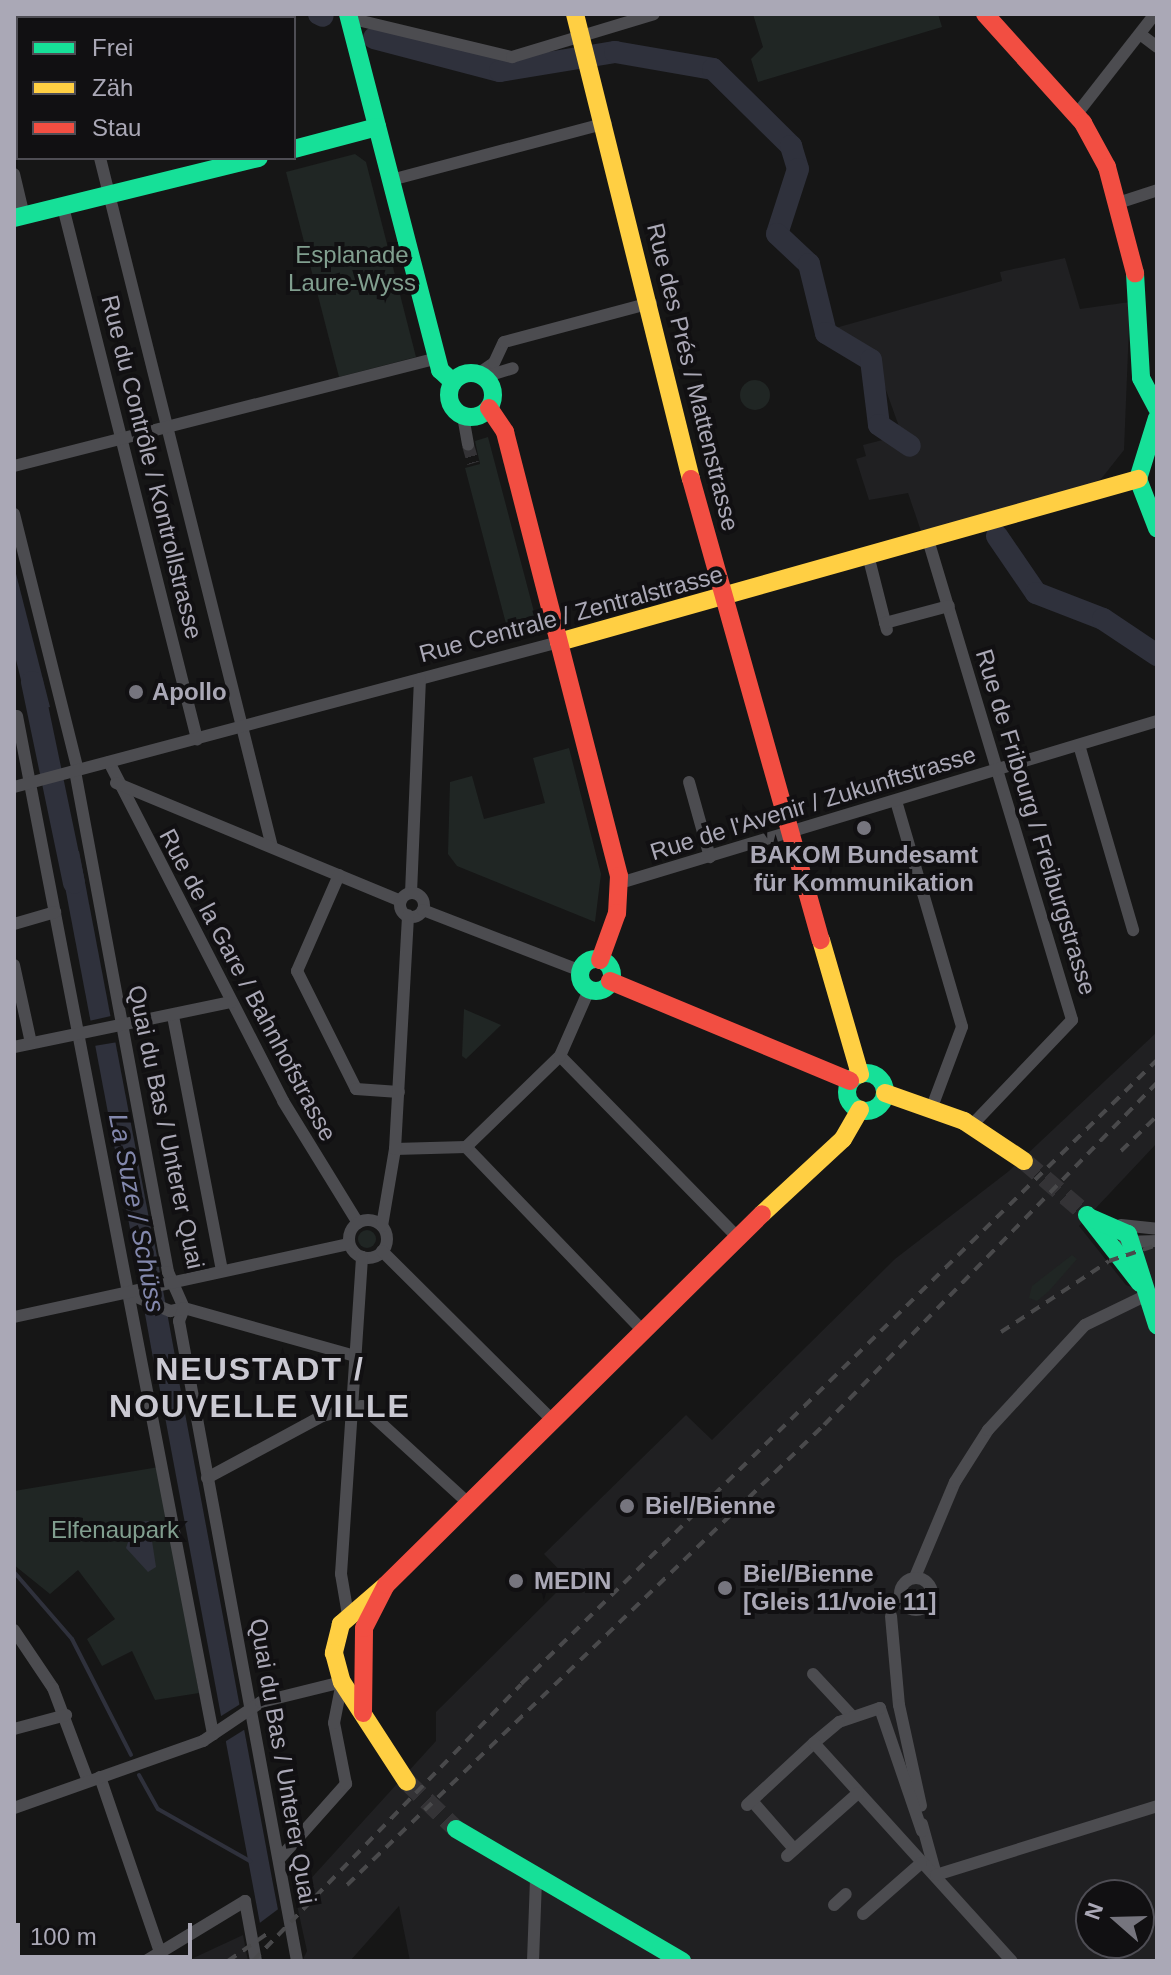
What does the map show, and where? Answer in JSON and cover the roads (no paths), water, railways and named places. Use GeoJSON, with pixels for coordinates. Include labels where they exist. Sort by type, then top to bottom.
{"type":"FeatureCollection","features":[{"type":"Feature","properties":{"kind":"main road","name":"Rue des Prés / Mattenstrasse"},"geometry":{"type":"LineString","coordinates":[[575,14],[606,123],[721,598],[792,832],[855,1078]]}},
{"type":"Feature","properties":{"kind":"main road"},"geometry":{"type":"LineString","coordinates":[[985,14],[1076,115],[1121,202],[1138,276],[1141,378],[1157,408]]}},
{"type":"Feature","properties":{"kind":"main road"},"geometry":{"type":"LineString","coordinates":[[348,16],[437,358],[453,382],[451,405],[463,416],[489,408]]}},
{"type":"Feature","properties":{"kind":"main road"},"geometry":{"type":"LineString","coordinates":[[296,148],[377,127]]}},
{"type":"Feature","properties":{"kind":"main road"},"geometry":{"type":"LineString","coordinates":[[19,217],[251,160]]}},
{"type":"Feature","properties":{"kind":"main road"},"geometry":{"type":"LineString","coordinates":[[453,382],[481,375],[492,388],[489,408],[505,432],[620,883],[600,960],[610,981],[855,1078],[878,1077],[885,1093],[932,1107],[972,1125],[1024,1161]]}},
{"type":"Feature","properties":{"kind":"main road"},"geometry":{"type":"LineString","coordinates":[[1157,418],[1138,479],[1157,528]]}},
{"type":"Feature","properties":{"kind":"main road","name":"Rue Centrale / Zentralstrasse"},"geometry":{"type":"LineString","coordinates":[[559,642],[929,543],[1138,479]]}},
{"type":"Feature","properties":{"kind":"main road"},"geometry":{"type":"LineString","coordinates":[[600,960],[581,971],[589,990],[610,981]]}},
{"type":"Feature","properties":{"kind":"main road"},"geometry":{"type":"LineString","coordinates":[[855,1078],[848,1098],[860,1109],[876,1108],[885,1093]]}},
{"type":"Feature","properties":{"kind":"main road"},"geometry":{"type":"LineString","coordinates":[[407,1782],[342,1682],[334,1653],[348,1615],[386,1585],[640,1328],[843,1139],[860,1109]]}},
{"type":"Feature","properties":{"kind":"main road"},"geometry":{"type":"LineString","coordinates":[[1088,1216],[1133,1244],[1157,1325]]}},
{"type":"Feature","properties":{"kind":"main road"},"geometry":{"type":"LineString","coordinates":[[1116,1232],[1146,1294]]}},
{"type":"Feature","properties":{"kind":"main road"},"geometry":{"type":"LineString","coordinates":[[363,1713],[361,1668],[364,1628],[386,1585]]}},
{"type":"Feature","properties":{"kind":"main road"},"geometry":{"type":"LineString","coordinates":[[348,1615],[364,1628]]}},
{"type":"Feature","properties":{"kind":"main road"},"geometry":{"type":"LineString","coordinates":[[342,1682],[361,1668]]}},
{"type":"Feature","properties":{"kind":"main road"},"geometry":{"type":"LineString","coordinates":[[456,1829],[682,1961]]}},
{"type":"Feature","properties":{"kind":"street"},"geometry":{"type":"LineString","coordinates":[[348,16],[501,57],[586,51],[654,14]]}},
{"type":"Feature","properties":{"kind":"street"},"geometry":{"type":"LineString","coordinates":[[1076,115],[1155,14]]}},
{"type":"Feature","properties":{"kind":"street"},"geometry":{"type":"LineString","coordinates":[[1140,34],[1157,47]]}},
{"type":"Feature","properties":{"kind":"street"},"geometry":{"type":"LineString","coordinates":[[391,180],[606,123]]}},
{"type":"Feature","properties":{"kind":"street"},"geometry":{"type":"LineString","coordinates":[[101,160],[272,847]]}},
{"type":"Feature","properties":{"kind":"street"},"geometry":{"type":"LineString","coordinates":[[14,174],[19,217]]}},
{"type":"Feature","properties":{"kind":"street"},"geometry":{"type":"LineString","coordinates":[[1121,202],[1157,190]]}},
{"type":"Feature","properties":{"kind":"street","name":"Rue du Contrôle / Kontrollstrasse"},"geometry":{"type":"LineString","coordinates":[[63,207],[197,739]]}},
{"type":"Feature","properties":{"kind":"street"},"geometry":{"type":"LineString","coordinates":[[481,375],[494,363],[504,342],[651,303]]}},
{"type":"Feature","properties":{"kind":"street"},"geometry":{"type":"LineString","coordinates":[[14,466],[437,358]]}},
{"type":"Feature","properties":{"kind":"street"},"geometry":{"type":"LineString","coordinates":[[481,375],[513,368]]}},
{"type":"Feature","properties":{"kind":"street"},"geometry":{"type":"LineString","coordinates":[[463,416],[468,445]]}},
{"type":"Feature","properties":{"kind":"street","name":"Quai du Bas / Unterer Quai"},"geometry":{"type":"LineString","coordinates":[[14,514],[67,723],[118,1026],[184,1308],[179,1321],[248,1712],[281,1857],[297,1961]]}},
{"type":"Feature","properties":{"kind":"street","name":"Rue de Fribourg / Freiburgstrasse"},"geometry":{"type":"LineString","coordinates":[[929,543],[1072,1020],[972,1125]]}},
{"type":"Feature","properties":{"kind":"street"},"geometry":{"type":"LineString","coordinates":[[869,559],[886,626],[949,606]]}},
{"type":"Feature","properties":{"kind":"street","name":"Rue Centrale / Zentralstrasse"},"geometry":{"type":"LineString","coordinates":[[14,787],[559,642]]}},
{"type":"Feature","properties":{"kind":"street"},"geometry":{"type":"LineString","coordinates":[[420,679],[406,897],[408,915],[399,1092],[382,1226],[382,1251],[550,1418]]}},
{"type":"Feature","properties":{"kind":"street"},"geometry":{"type":"LineString","coordinates":[[17,716],[18,737],[38,781],[55,912],[85,1032],[127,1293],[215,1733]]}},
{"type":"Feature","properties":{"kind":"street","name":"Rue de l'Avenir / Zukunftstrasse"},"geometry":{"type":"LineString","coordinates":[[620,883],[1157,721]]}},
{"type":"Feature","properties":{"kind":"street"},"geometry":{"type":"LineString","coordinates":[[1079,745],[1133,930]]}},
{"type":"Feature","properties":{"kind":"street","name":"Rue de la Gare / Bahnhofstrasse"},"geometry":{"type":"LineString","coordinates":[[109,762],[116,783],[231,1002],[358,1223]]}},
{"type":"Feature","properties":{"kind":"street"},"geometry":{"type":"LineString","coordinates":[[689,782],[710,857]]}},
{"type":"Feature","properties":{"kind":"street"},"geometry":{"type":"LineString","coordinates":[[116,783],[153,802],[339,875],[406,897],[421,897],[423,910]]}},
{"type":"Feature","properties":{"kind":"street"},"geometry":{"type":"LineString","coordinates":[[896,801],[962,1027],[932,1107]]}},
{"type":"Feature","properties":{"kind":"street"},"geometry":{"type":"LineString","coordinates":[[339,875],[297,971],[356,1089],[399,1092]]}},
{"type":"Feature","properties":{"kind":"street"},"geometry":{"type":"LineString","coordinates":[[408,915],[423,910],[581,971]]}},
{"type":"Feature","properties":{"kind":"street"},"geometry":{"type":"LineString","coordinates":[[14,924],[55,912]]}},
{"type":"Feature","properties":{"kind":"street"},"geometry":{"type":"LineString","coordinates":[[14,965],[31,1043]]}},
{"type":"Feature","properties":{"kind":"street"},"geometry":{"type":"LineString","coordinates":[[466,1147],[560,1056],[589,990]]}},
{"type":"Feature","properties":{"kind":"street"},"geometry":{"type":"LineString","coordinates":[[14,1047],[231,1002]]}},
{"type":"Feature","properties":{"kind":"street"},"geometry":{"type":"LineString","coordinates":[[173,1016],[222,1270]]}},
{"type":"Feature","properties":{"kind":"street"},"geometry":{"type":"LineString","coordinates":[[560,1056],[737,1237]]}},
{"type":"Feature","properties":{"kind":"street"},"geometry":{"type":"LineString","coordinates":[[392,1144],[466,1147],[640,1328]]}},
{"type":"Feature","properties":{"kind":"street"},"geometry":{"type":"LineString","coordinates":[[349,1244],[358,1223],[382,1226]]}},
{"type":"Feature","properties":{"kind":"street"},"geometry":{"type":"LineString","coordinates":[[1116,1232],[1157,1229]]}},
{"type":"Feature","properties":{"kind":"street"},"geometry":{"type":"LineString","coordinates":[[1133,1244],[1157,1241]]}},
{"type":"Feature","properties":{"kind":"street"},"geometry":{"type":"LineString","coordinates":[[14,1317],[127,1293],[139,1285],[162,1280],[176,1283],[222,1270],[349,1244]]}},
{"type":"Feature","properties":{"kind":"street"},"geometry":{"type":"LineString","coordinates":[[349,1244],[362,1257]]}},
{"type":"Feature","properties":{"kind":"street"},"geometry":{"type":"LineString","coordinates":[[362,1257],[382,1251]]}},
{"type":"Feature","properties":{"kind":"street"},"geometry":{"type":"LineString","coordinates":[[348,1615],[341,1574],[351,1355],[362,1257]]}},
{"type":"Feature","properties":{"kind":"street"},"geometry":{"type":"LineString","coordinates":[[127,1293],[142,1303],[167,1310],[184,1308],[351,1355]]}},
{"type":"Feature","properties":{"kind":"street"},"geometry":{"type":"LineString","coordinates":[[915,1577],[955,1482],[988,1430],[1091,1319],[1146,1294]]}},
{"type":"Feature","properties":{"kind":"street"},"geometry":{"type":"LineString","coordinates":[[207,1478],[348,1408],[366,1408],[466,1501]]}},
{"type":"Feature","properties":{"kind":"street"},"geometry":{"type":"LineString","coordinates":[[891,1616],[922,1831]]}},
{"type":"Feature","properties":{"kind":"street"},"geometry":{"type":"LineString","coordinates":[[14,1630],[66,1715],[94,1779],[161,1955]]}},
{"type":"Feature","properties":{"kind":"street"},"geometry":{"type":"LineString","coordinates":[[813,1674],[852,1716]]}},
{"type":"Feature","properties":{"kind":"street"},"geometry":{"type":"LineString","coordinates":[[14,1808],[147,1761],[215,1733],[248,1712],[342,1682],[334,1723],[346,1784],[281,1857]]}},
{"type":"Feature","properties":{"kind":"street"},"geometry":{"type":"LineString","coordinates":[[858,1793],[791,1852],[750,1803],[814,1743],[852,1716],[880,1708],[936,1875]]}},
{"type":"Feature","properties":{"kind":"street"},"geometry":{"type":"LineString","coordinates":[[14,1729],[66,1715]]}},
{"type":"Feature","properties":{"kind":"street"},"geometry":{"type":"LineString","coordinates":[[814,1743],[1012,1961]]}},
{"type":"Feature","properties":{"kind":"street"},"geometry":{"type":"LineString","coordinates":[[936,1875],[1157,1806]]}},
{"type":"Feature","properties":{"kind":"street"},"geometry":{"type":"LineString","coordinates":[[863,1914],[921,1863]]}},
{"type":"Feature","properties":{"kind":"street"},"geometry":{"type":"LineString","coordinates":[[533,1961],[536,1878]]}},
{"type":"Feature","properties":{"kind":"street"},"geometry":{"type":"LineString","coordinates":[[834,1905],[846,1894]]}},
{"type":"Feature","properties":{"kind":"street"},"geometry":{"type":"LineString","coordinates":[[146,1961],[161,1955],[245,1901],[256,1961]]}},
{"type":"Feature","properties":{"kind":"water"},"geometry":{"type":"Polygon","coordinates":[[[14,566],[50,707],[29,712],[14,652],[14,566]]]}},
{"type":"Feature","properties":{"kind":"water"},"geometry":{"type":"Polygon","coordinates":[[[79,851],[159,1271],[139,1276],[59,855],[79,851]]]}},
{"type":"Feature","properties":{"kind":"water"},"geometry":{"type":"Polygon","coordinates":[[[170,1333],[288,1961],[267,1961],[150,1337],[170,1333]]]}},
{"type":"Feature","properties":{"kind":"water"},"geometry":{"type":"Polygon","coordinates":[[[149,1521],[156,1567],[148,1572],[126,1548],[135,1522],[149,1521]]]}},
{"type":"Feature","properties":{"kind":"waterway","name":"La Suze / Schüss"},"geometry":{"type":"LineString","coordinates":[[319,14],[323,16]]}},
{"type":"Feature","properties":{"kind":"waterway","name":"La Suze / Schüss"},"geometry":{"type":"LineString","coordinates":[[374,38],[500,71],[615,52],[713,69],[791,146],[798,169],[777,234],[809,264],[826,333],[871,360],[879,425],[910,446]]}},
{"type":"Feature","properties":{"kind":"waterway","name":"La Suze / Schüss"},"geometry":{"type":"LineString","coordinates":[[997,536],[1036,593],[1103,619],[1157,655]]}},
{"type":"Feature","properties":{"kind":"waterway","name":"La Suze / Schüss"},"geometry":{"type":"LineString","coordinates":[[32,682],[74,883]]}},
{"type":"Feature","properties":{"kind":"waterway","name":"La Suze / Schüss"},"geometry":{"type":"LineString","coordinates":[[144,1247],[165,1362]]}},
{"type":"Feature","properties":{"kind":"waterway"},"geometry":{"type":"LineString","coordinates":[[14,1572],[72,1639],[131,1755]]}},
{"type":"Feature","properties":{"kind":"waterway","name":"La Suze / Schüss"},"geometry":{"type":"LineString","coordinates":[[139,1775],[158,1809],[250,1861]]}},
{"type":"Feature","properties":{"kind":"tunnel"},"geometry":{"type":"LineString","coordinates":[[468,445],[473,463]]}},
{"type":"Feature","properties":{"kind":"tunnel"},"geometry":{"type":"LineString","coordinates":[[1024,1161],[1086,1214]]}},
{"type":"Feature","properties":{"kind":"tunnel"},"geometry":{"type":"LineString","coordinates":[[407,1782],[456,1829]]}},
{"type":"Feature","properties":{"kind":"railway"},"geometry":{"type":"LineString","coordinates":[[253,1961],[521,1684],[1157,1060]]}},
{"type":"Feature","properties":{"kind":"railway"},"geometry":{"type":"LineString","coordinates":[[347,1885],[824,1425],[1157,1083]]}},
{"type":"Feature","properties":{"kind":"railway"},"geometry":{"type":"LineString","coordinates":[[1121,1151],[1157,1116]]}},
{"type":"Feature","properties":{"kind":"railway"},"geometry":{"type":"LineString","coordinates":[[1001,1332],[1109,1261],[1157,1245]]}},
{"type":"Feature","properties":{"kind":"railway"},"geometry":{"type":"LineString","coordinates":[[228,1961],[271,1931]]}},
{"type":"Feature","properties":{"kind":"place","name":"Apollo"},"geometry":{"type":"Point","coordinates":[136,692]}},
{"type":"Feature","properties":{"kind":"place","name":"BAKOM Bundesamt für Kommunikation"},"geometry":{"type":"Point","coordinates":[864,828]}},
{"type":"Feature","properties":{"kind":"place","name":"Biel/Bienne"},"geometry":{"type":"Point","coordinates":[627,1506]}},
{"type":"Feature","properties":{"kind":"place","name":"MEDIN"},"geometry":{"type":"Point","coordinates":[516,1581]}},
{"type":"Feature","properties":{"kind":"place","name":"Biel/Bienne [Gleis 11/voie 11]"},"geometry":{"type":"Point","coordinates":[725,1588]}},
{"type":"Feature","properties":{"kind":"district","name":"NEUSTADT / NOUVELLE VILLE"},"geometry":{"type":"Point","coordinates":[260,1388]}},
{"type":"Feature","properties":{"kind":"park label","name":"Esplanade Laure-Wyss"},"geometry":{"type":"Point","coordinates":[352,269]}},
{"type":"Feature","properties":{"kind":"park label","name":"Elfenaupark"},"geometry":{"type":"Point","coordinates":[115,1530]}}]}
